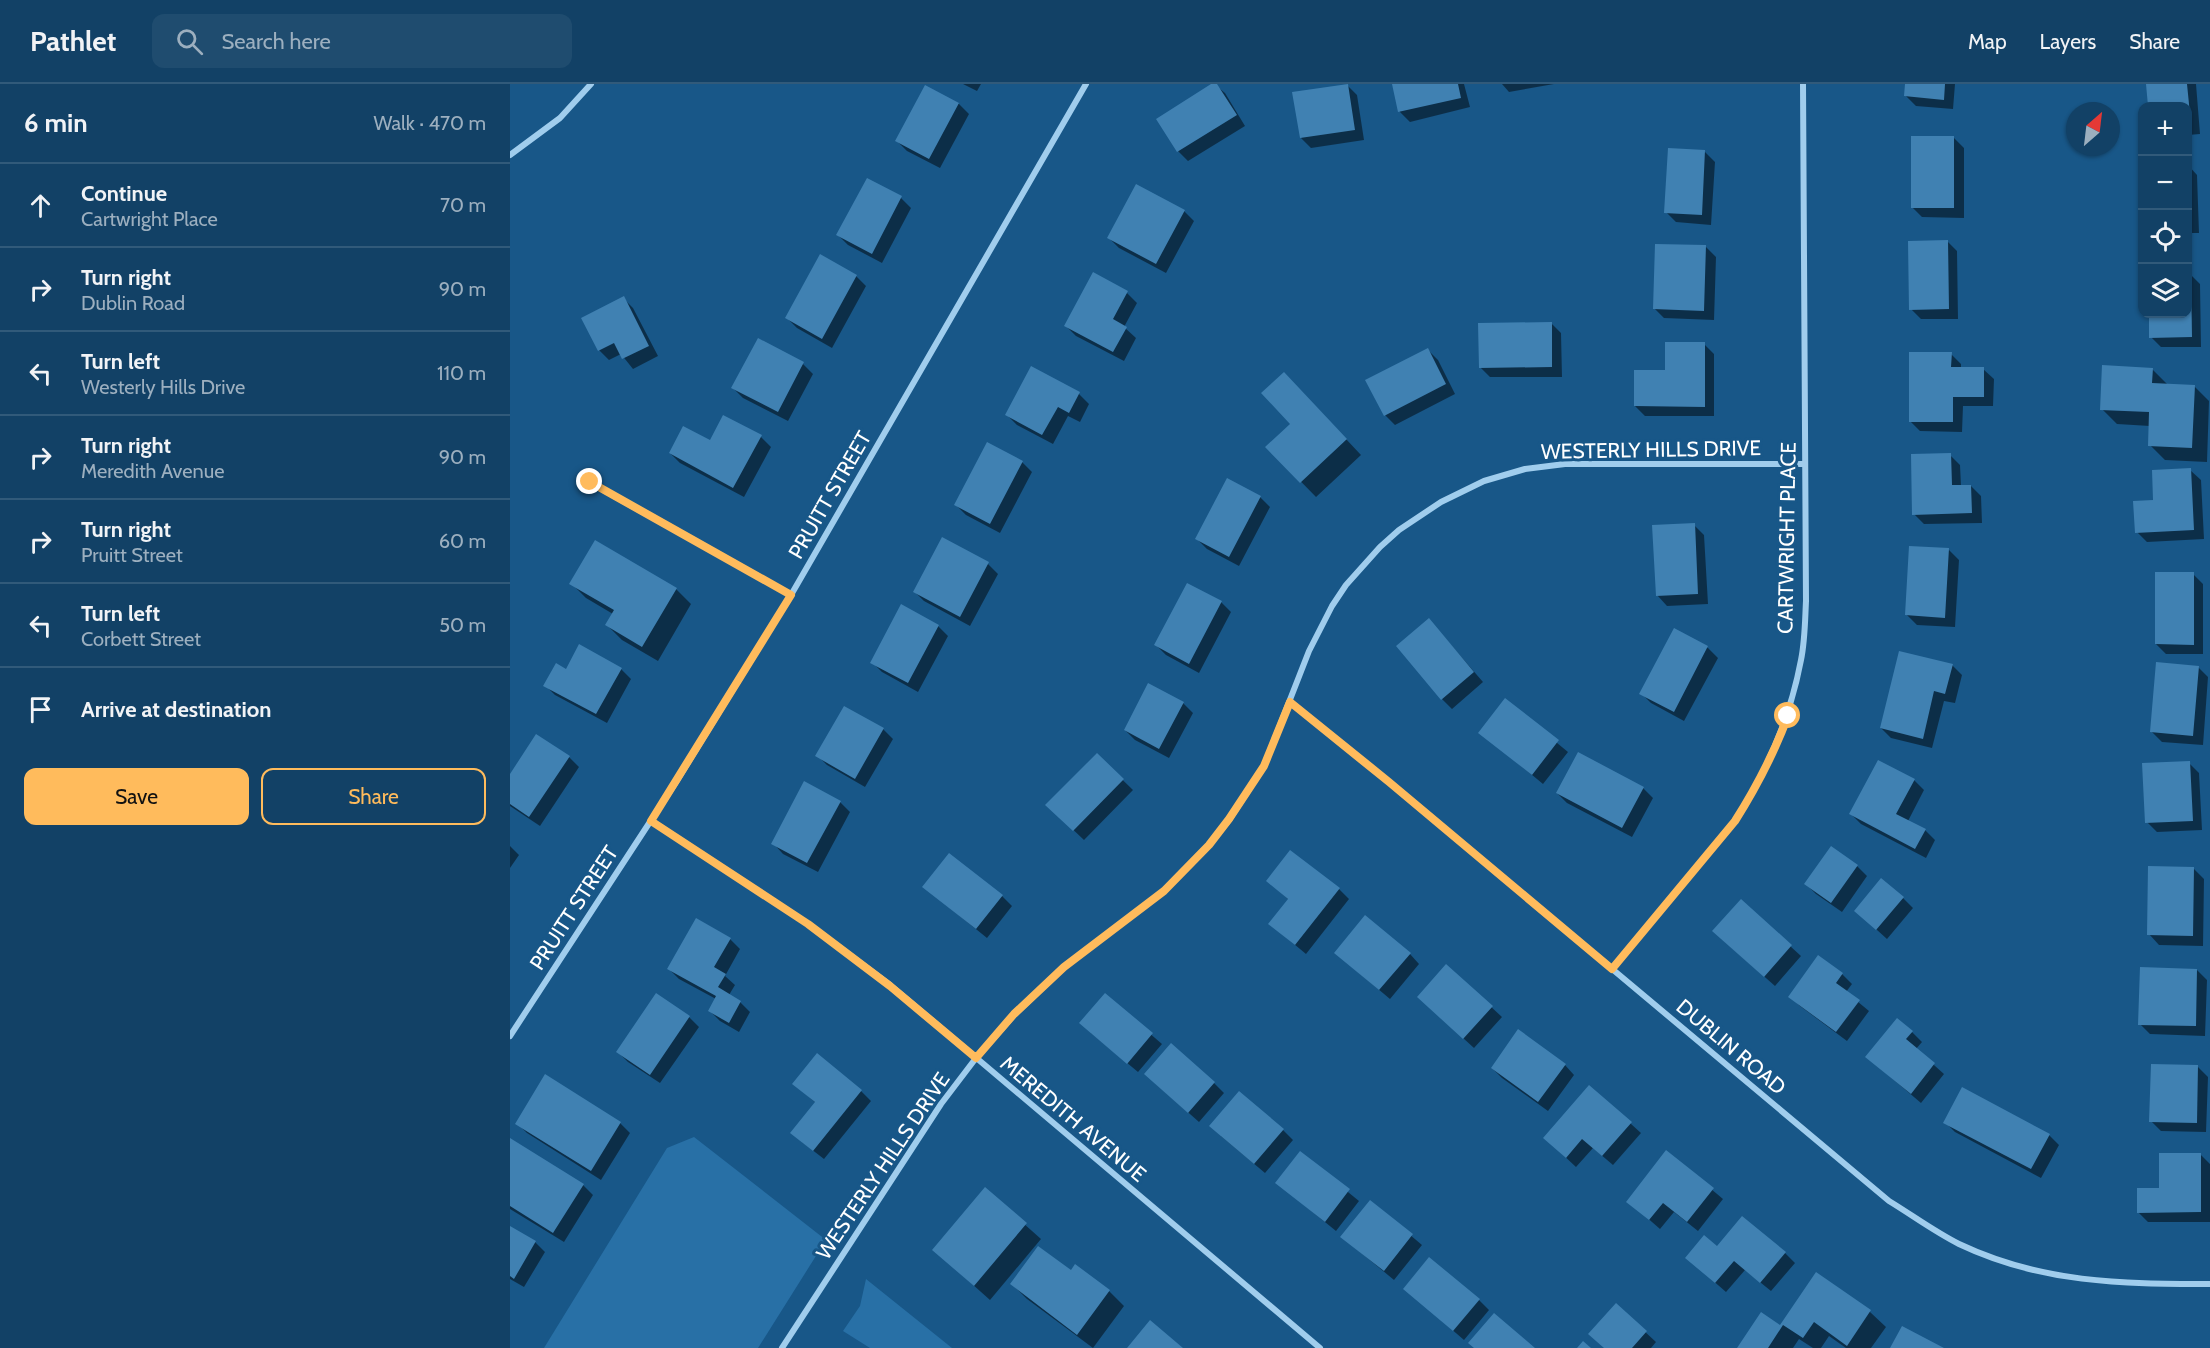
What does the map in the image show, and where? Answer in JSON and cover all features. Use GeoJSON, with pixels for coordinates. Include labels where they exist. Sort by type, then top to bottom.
{"type":"FeatureCollection","features":[{"type":"Feature","properties":{"kind":"street"},"geometry":{"type":"LineString","coordinates":[[510,155],[560,118],[591,84]]}},
{"type":"Feature","properties":{"kind":"street","name":"PRUITT STREET"},"geometry":{"type":"LineString","coordinates":[[510,1036],[651,821],[791,595],[1086,84]]}},
{"type":"Feature","properties":{"kind":"street","name":"CARTWRIGHT PLACE"},"geometry":{"type":"LineString","coordinates":[[1612,969],[1735,821],[1751,796],[1788,716],[1801,659],[1806,601],[1803,84]]}},
{"type":"Feature","properties":{"kind":"street","name":"WESTERLY HILLS DRIVE"},"geometry":{"type":"LineString","coordinates":[[782,1348],[941,1104],[976,1058],[1014,1014],[1064,967],[1164,891],[1209,845],[1229,819],[1264,766],[1309,651],[1332,606],[1346,585],[1380,547],[1399,530],[1442,502],[1484,482],[1525,469],[1565,464],[1805,464]]}},
{"type":"Feature","properties":{"kind":"street"},"geometry":{"type":"LineString","coordinates":[[590,482],[791,595]]}},
{"type":"Feature","properties":{"kind":"street","name":"DUBLIN ROAD"},"geometry":{"type":"LineString","coordinates":[[1290,702],[1389,782],[1889,1201],[1959,1244],[2015,1265],[2074,1279],[2134,1284],[2210,1284]]}},
{"type":"Feature","properties":{"kind":"street","name":"MEREDITH AVENUE"},"geometry":{"type":"LineString","coordinates":[[651,821],[808,924],[890,986],[1320,1348]]}},
{"type":"Feature","properties":{"kind":"shaded area"},"geometry":{"type":"Polygon","coordinates":[[[694,1137],[826,1240],[758,1348],[544,1348],[667,1148],[694,1137]]]}},
{"type":"Feature","properties":{"kind":"shaded area"},"geometry":{"type":"Polygon","coordinates":[[[866,1279],[952,1348],[870,1348],[843,1331],[860,1306],[866,1279]]]}},
{"type":"Feature","properties":{"kind":"building"},"geometry":{"type":"Polygon","coordinates":[[[1211,84],[1217,84],[1237,115],[1177,152],[1156,119],[1211,84]]]}},
{"type":"Feature","properties":{"kind":"building"},"geometry":{"type":"Polygon","coordinates":[[[1348,84],[1355,130],[1300,138],[1292,92],[1348,84]]]}},
{"type":"Feature","properties":{"kind":"building"},"geometry":{"type":"Polygon","coordinates":[[[1392,84],[1458,84],[1461,98],[1398,112],[1392,84]]]}},
{"type":"Feature","properties":{"kind":"building"},"geometry":{"type":"Polygon","coordinates":[[[1905,84],[1945,84],[1944,100],[1904,96],[1905,84]]]}},
{"type":"Feature","properties":{"kind":"building"},"geometry":{"type":"Polygon","coordinates":[[[2146,84],[2187,84],[2189,102],[2148,102],[2146,84]]]}},
{"type":"Feature","properties":{"kind":"building"},"geometry":{"type":"Polygon","coordinates":[[[925,85],[959,103],[929,159],[895,141],[925,85]]]}},
{"type":"Feature","properties":{"kind":"building"},"geometry":{"type":"Polygon","coordinates":[[[1911,136],[1954,136],[1954,208],[1911,208],[1911,136]]]}},
{"type":"Feature","properties":{"kind":"building"},"geometry":{"type":"Polygon","coordinates":[[[1668,148],[1705,150],[1702,215],[1664,213],[1668,148]]]}},
{"type":"Feature","properties":{"kind":"building"},"geometry":{"type":"Polygon","coordinates":[[[867,178],[902,196],[872,254],[836,235],[867,178]]]}},
{"type":"Feature","properties":{"kind":"building"},"geometry":{"type":"Polygon","coordinates":[[[1136,184],[1185,210],[1156,264],[1107,238],[1136,184]]]}},
{"type":"Feature","properties":{"kind":"building"},"geometry":{"type":"Polygon","coordinates":[[[1948,240],[1949,309],[1909,310],[1908,241],[1948,240]]]}},
{"type":"Feature","properties":{"kind":"building"},"geometry":{"type":"Polygon","coordinates":[[[1655,244],[1706,245],[1704,311],[1653,309],[1655,244]]]}},
{"type":"Feature","properties":{"kind":"building"},"geometry":{"type":"Polygon","coordinates":[[[820,254],[857,275],[822,339],[785,318],[820,254]]]}},
{"type":"Feature","properties":{"kind":"building"},"geometry":{"type":"Polygon","coordinates":[[[1093,272],[1128,291],[1113,319],[1127,327],[1113,352],[1064,326],[1093,272]]]}},
{"type":"Feature","properties":{"kind":"building"},"geometry":{"type":"Polygon","coordinates":[[[624,296],[649,346],[622,359],[614,343],[598,351],[581,318],[624,296]]]}},
{"type":"Feature","properties":{"kind":"building"},"geometry":{"type":"Polygon","coordinates":[[[2149,318],[2192,318],[2192,337],[2149,338],[2149,318]]]}},
{"type":"Feature","properties":{"kind":"building"},"geometry":{"type":"Polygon","coordinates":[[[1552,322],[1552,367],[1479,368],[1478,323],[1552,322]]]}},
{"type":"Feature","properties":{"kind":"building"},"geometry":{"type":"Polygon","coordinates":[[[758,338],[804,362],[778,412],[731,388],[758,338]]]}},
{"type":"Feature","properties":{"kind":"building"},"geometry":{"type":"Polygon","coordinates":[[[1665,342],[1705,342],[1705,407],[1634,406],[1634,370],[1665,370],[1665,342]]]}},
{"type":"Feature","properties":{"kind":"building"},"geometry":{"type":"Polygon","coordinates":[[[1428,348],[1446,384],[1384,416],[1365,380],[1428,348]]]}},
{"type":"Feature","properties":{"kind":"building"},"geometry":{"type":"Polygon","coordinates":[[[1909,352],[1952,352],[1951,367],[1984,367],[1984,397],[1953,397],[1953,422],[1909,422],[1909,352]]]}},
{"type":"Feature","properties":{"kind":"building"},"geometry":{"type":"Polygon","coordinates":[[[2102,365],[2153,368],[2152,383],[2195,385],[2192,448],[2148,446],[2149,412],[2100,410],[2102,365]]]}},
{"type":"Feature","properties":{"kind":"building"},"geometry":{"type":"Polygon","coordinates":[[[1031,366],[1080,392],[1069,413],[1058,407],[1042,435],[1005,415],[1031,366]]]}},
{"type":"Feature","properties":{"kind":"building"},"geometry":{"type":"Polygon","coordinates":[[[1284,372],[1347,439],[1300,483],[1265,447],[1290,424],[1261,393],[1284,372]]]}},
{"type":"Feature","properties":{"kind":"building"},"geometry":{"type":"Polygon","coordinates":[[[723,415],[762,435],[733,488],[669,453],[683,426],[710,440],[723,415]]]}},
{"type":"Feature","properties":{"kind":"building"},"geometry":{"type":"Polygon","coordinates":[[[987,442],[1023,461],[990,524],[954,505],[987,442]]]}},
{"type":"Feature","properties":{"kind":"building"},"geometry":{"type":"Polygon","coordinates":[[[1951,453],[1952,485],[1971,485],[1972,513],[1912,515],[1911,454],[1951,453]]]}},
{"type":"Feature","properties":{"kind":"building"},"geometry":{"type":"Polygon","coordinates":[[[2191,468],[2194,530],[2135,533],[2133,501],[2153,500],[2152,470],[2191,468]]]}},
{"type":"Feature","properties":{"kind":"building"},"geometry":{"type":"Polygon","coordinates":[[[1227,478],[1261,496],[1229,557],[1195,539],[1227,478]]]}},
{"type":"Feature","properties":{"kind":"building"},"geometry":{"type":"Polygon","coordinates":[[[1695,523],[1698,594],[1656,596],[1652,525],[1695,523]]]}},
{"type":"Feature","properties":{"kind":"building"},"geometry":{"type":"Polygon","coordinates":[[[942,537],[989,562],[960,617],[913,592],[942,537]]]}},
{"type":"Feature","properties":{"kind":"building"},"geometry":{"type":"Polygon","coordinates":[[[595,540],[677,588],[642,647],[605,625],[614,610],[569,584],[595,540]]]}},
{"type":"Feature","properties":{"kind":"building"},"geometry":{"type":"Polygon","coordinates":[[[1909,546],[1949,548],[1945,618],[1905,615],[1909,546]]]}},
{"type":"Feature","properties":{"kind":"building"},"geometry":{"type":"Polygon","coordinates":[[[2155,572],[2194,572],[2194,645],[2155,644],[2155,572]]]}},
{"type":"Feature","properties":{"kind":"building"},"geometry":{"type":"Polygon","coordinates":[[[1187,583],[1222,601],[1189,664],[1154,645],[1187,583]]]}},
{"type":"Feature","properties":{"kind":"building"},"geometry":{"type":"Polygon","coordinates":[[[901,604],[939,625],[908,683],[870,663],[901,604]]]}},
{"type":"Feature","properties":{"kind":"building"},"geometry":{"type":"Polygon","coordinates":[[[1429,618],[1474,672],[1441,700],[1396,646],[1429,618]]]}},
{"type":"Feature","properties":{"kind":"building"},"geometry":{"type":"Polygon","coordinates":[[[1674,628],[1708,646],[1674,712],[1639,694],[1674,628]]]}},
{"type":"Feature","properties":{"kind":"building"},"geometry":{"type":"Polygon","coordinates":[[[579,644],[622,668],[596,714],[543,686],[556,663],[566,669],[579,644]]]}},
{"type":"Feature","properties":{"kind":"building"},"geometry":{"type":"Polygon","coordinates":[[[1899,651],[1953,664],[1945,694],[1934,691],[1923,739],[1880,728],[1899,651]]]}},
{"type":"Feature","properties":{"kind":"building"},"geometry":{"type":"Polygon","coordinates":[[[2156,662],[2199,666],[2193,736],[2150,732],[2156,662]]]}},
{"type":"Feature","properties":{"kind":"building"},"geometry":{"type":"Polygon","coordinates":[[[1148,683],[1184,702],[1159,749],[1124,730],[1148,683]]]}},
{"type":"Feature","properties":{"kind":"building"},"geometry":{"type":"Polygon","coordinates":[[[1505,698],[1559,740],[1532,775],[1478,733],[1505,698]]]}},
{"type":"Feature","properties":{"kind":"building"},"geometry":{"type":"Polygon","coordinates":[[[844,706],[884,728],[855,779],[815,756],[844,706]]]}},
{"type":"Feature","properties":{"kind":"building"},"geometry":{"type":"Polygon","coordinates":[[[536,734],[570,756],[529,817],[510,804],[510,774],[536,734]]]}},
{"type":"Feature","properties":{"kind":"building"},"geometry":{"type":"Polygon","coordinates":[[[1578,752],[1644,787],[1622,828],[1556,793],[1578,752]]]}},
{"type":"Feature","properties":{"kind":"building"},"geometry":{"type":"Polygon","coordinates":[[[1097,753],[1124,779],[1073,831],[1045,805],[1097,753]]]}},
{"type":"Feature","properties":{"kind":"building"},"geometry":{"type":"Polygon","coordinates":[[[1878,760],[1915,779],[1896,814],[1926,829],[1915,849],[1849,814],[1878,760]]]}},
{"type":"Feature","properties":{"kind":"building"},"geometry":{"type":"Polygon","coordinates":[[[2190,761],[2193,821],[2145,823],[2142,763],[2190,761]]]}},
{"type":"Feature","properties":{"kind":"building"},"geometry":{"type":"Polygon","coordinates":[[[804,781],[841,801],[807,863],[771,844],[804,781]]]}},
{"type":"Feature","properties":{"kind":"building"},"geometry":{"type":"Polygon","coordinates":[[[1831,846],[1858,865],[1831,903],[1804,884],[1831,846]]]}},
{"type":"Feature","properties":{"kind":"building"},"geometry":{"type":"Polygon","coordinates":[[[1290,850],[1340,888],[1295,945],[1268,924],[1288,899],[1266,881],[1290,850]]]}},
{"type":"Feature","properties":{"kind":"building"},"geometry":{"type":"Polygon","coordinates":[[[949,853],[1003,895],[976,929],[922,887],[949,853]]]}},
{"type":"Feature","properties":{"kind":"building"},"geometry":{"type":"Polygon","coordinates":[[[2148,866],[2194,867],[2193,936],[2147,935],[2148,866]]]}},
{"type":"Feature","properties":{"kind":"building"},"geometry":{"type":"Polygon","coordinates":[[[1881,878],[1904,897],[1876,930],[1854,911],[1881,878]]]}},
{"type":"Feature","properties":{"kind":"building"},"geometry":{"type":"Polygon","coordinates":[[[1741,899],[1792,945],[1764,977],[1712,931],[1741,899]]]}},
{"type":"Feature","properties":{"kind":"building"},"geometry":{"type":"Polygon","coordinates":[[[1365,915],[1411,953],[1379,990],[1334,953],[1365,915]]]}},
{"type":"Feature","properties":{"kind":"building"},"geometry":{"type":"Polygon","coordinates":[[[696,918],[731,938],[714,967],[726,974],[718,987],[741,1001],[729,1023],[708,1011],[716,996],[667,969],[696,918]]]}},
{"type":"Feature","properties":{"kind":"building"},"geometry":{"type":"Polygon","coordinates":[[[1818,955],[1843,973],[1836,983],[1860,1000],[1836,1032],[1788,997],[1818,955]]]}},
{"type":"Feature","properties":{"kind":"building"},"geometry":{"type":"Polygon","coordinates":[[[1446,964],[1493,1006],[1463,1039],[1417,997],[1446,964]]]}},
{"type":"Feature","properties":{"kind":"building"},"geometry":{"type":"Polygon","coordinates":[[[2140,967],[2197,969],[2196,1026],[2138,1025],[2140,967]]]}},
{"type":"Feature","properties":{"kind":"building"},"geometry":{"type":"Polygon","coordinates":[[[656,993],[690,1016],[650,1075],[616,1052],[656,993]]]}},
{"type":"Feature","properties":{"kind":"building"},"geometry":{"type":"Polygon","coordinates":[[[1105,993],[1153,1033],[1127,1064],[1079,1023],[1105,993]]]}},
{"type":"Feature","properties":{"kind":"building"},"geometry":{"type":"Polygon","coordinates":[[[1897,1018],[1913,1031],[1906,1039],[1935,1063],[1911,1094],[1865,1057],[1897,1018]]]}},
{"type":"Feature","properties":{"kind":"building"},"geometry":{"type":"Polygon","coordinates":[[[1518,1029],[1566,1064],[1538,1102],[1491,1068],[1518,1029]]]}},
{"type":"Feature","properties":{"kind":"building"},"geometry":{"type":"Polygon","coordinates":[[[1171,1043],[1215,1082],[1188,1113],[1144,1074],[1171,1043]]]}},
{"type":"Feature","properties":{"kind":"building"},"geometry":{"type":"Polygon","coordinates":[[[817,1053],[862,1090],[813,1151],[790,1133],[815,1102],[792,1084],[817,1053]]]}},
{"type":"Feature","properties":{"kind":"building"},"geometry":{"type":"Polygon","coordinates":[[[2151,1064],[2198,1065],[2197,1123],[2149,1122],[2151,1064]]]}},
{"type":"Feature","properties":{"kind":"building"},"geometry":{"type":"Polygon","coordinates":[[[545,1074],[621,1122],[591,1171],[515,1124],[545,1074]]]}},
{"type":"Feature","properties":{"kind":"building"},"geometry":{"type":"Polygon","coordinates":[[[1589,1085],[1632,1122],[1602,1156],[1582,1139],[1566,1158],[1543,1138],[1589,1085]]]}},
{"type":"Feature","properties":{"kind":"building"},"geometry":{"type":"Polygon","coordinates":[[[1962,1087],[2050,1134],[2031,1169],[1943,1123],[1962,1087]]]}},
{"type":"Feature","properties":{"kind":"building"},"geometry":{"type":"Polygon","coordinates":[[[1239,1091],[1284,1129],[1254,1164],[1209,1126],[1239,1091]]]}},
{"type":"Feature","properties":{"kind":"building"},"geometry":{"type":"Polygon","coordinates":[[[510,1138],[584,1184],[553,1233],[510,1206],[510,1138]]]}},
{"type":"Feature","properties":{"kind":"building"},"geometry":{"type":"Polygon","coordinates":[[[1666,1150],[1714,1188],[1687,1222],[1663,1203],[1649,1220],[1626,1202],[1666,1150]]]}},
{"type":"Feature","properties":{"kind":"building"},"geometry":{"type":"Polygon","coordinates":[[[1300,1151],[1350,1189],[1325,1222],[1275,1183],[1300,1151]]]}},
{"type":"Feature","properties":{"kind":"building"},"geometry":{"type":"Polygon","coordinates":[[[2159,1153],[2201,1153],[2201,1212],[2137,1213],[2137,1188],[2159,1188],[2159,1153]]]}},
{"type":"Feature","properties":{"kind":"building"},"geometry":{"type":"Polygon","coordinates":[[[985,1187],[1027,1223],[974,1286],[932,1250],[985,1187]]]}},
{"type":"Feature","properties":{"kind":"building"},"geometry":{"type":"Polygon","coordinates":[[[1370,1200],[1413,1234],[1384,1271],[1340,1237],[1370,1200]]]}},
{"type":"Feature","properties":{"kind":"building"},"geometry":{"type":"Polygon","coordinates":[[[1742,1216],[1786,1252],[1760,1283],[1734,1261],[1715,1283],[1685,1258],[1704,1235],[1717,1246],[1742,1216]]]}},
{"type":"Feature","properties":{"kind":"building"},"geometry":{"type":"Polygon","coordinates":[[[510,1226],[536,1241],[514,1279],[510,1276],[510,1226]]]}},
{"type":"Feature","properties":{"kind":"building"},"geometry":{"type":"Polygon","coordinates":[[[1038,1246],[1071,1270],[1075,1264],[1110,1290],[1077,1335],[1010,1284],[1038,1246]]]}},
{"type":"Feature","properties":{"kind":"building"},"geometry":{"type":"Polygon","coordinates":[[[1429,1257],[1480,1299],[1453,1331],[1403,1289],[1429,1257]]]}},
{"type":"Feature","properties":{"kind":"building"},"geometry":{"type":"Polygon","coordinates":[[[1816,1272],[1871,1310],[1847,1346],[1814,1322],[1803,1338],[1783,1325],[1768,1348],[1737,1348],[1761,1312],[1780,1325],[1816,1272]]]}},
{"type":"Feature","properties":{"kind":"building"},"geometry":{"type":"Polygon","coordinates":[[[1616,1303],[1647,1331],[1632,1348],[1604,1348],[1588,1334],[1616,1303]]]}},
{"type":"Feature","properties":{"kind":"building"},"geometry":{"type":"Polygon","coordinates":[[[1494,1313],[1535,1348],[1474,1348],[1468,1343],[1494,1313]]]}},
{"type":"Feature","properties":{"kind":"building"},"geometry":{"type":"Polygon","coordinates":[[[1150,1320],[1183,1348],[1127,1348],[1150,1320]]]}},
{"type":"Feature","properties":{"kind":"building"},"geometry":{"type":"Polygon","coordinates":[[[1902,1326],[1944,1348],[1890,1348],[1902,1326]]]}},
{"type":"Feature","properties":{"kind":"building"},"geometry":{"type":"Polygon","coordinates":[[[1583,1341],[1591,1348],[1577,1348],[1583,1341]]]}},
{"type":"Feature","properties":{"kind":"route"},"geometry":{"type":"LineString","coordinates":[[590,482],[791,595],[651,821],[808,924],[890,986],[976,1058],[1014,1014],[1064,967],[1164,891],[1209,845],[1264,766],[1290,702],[1612,969],[1735,821],[1751,796],[1788,716]]}}]}
